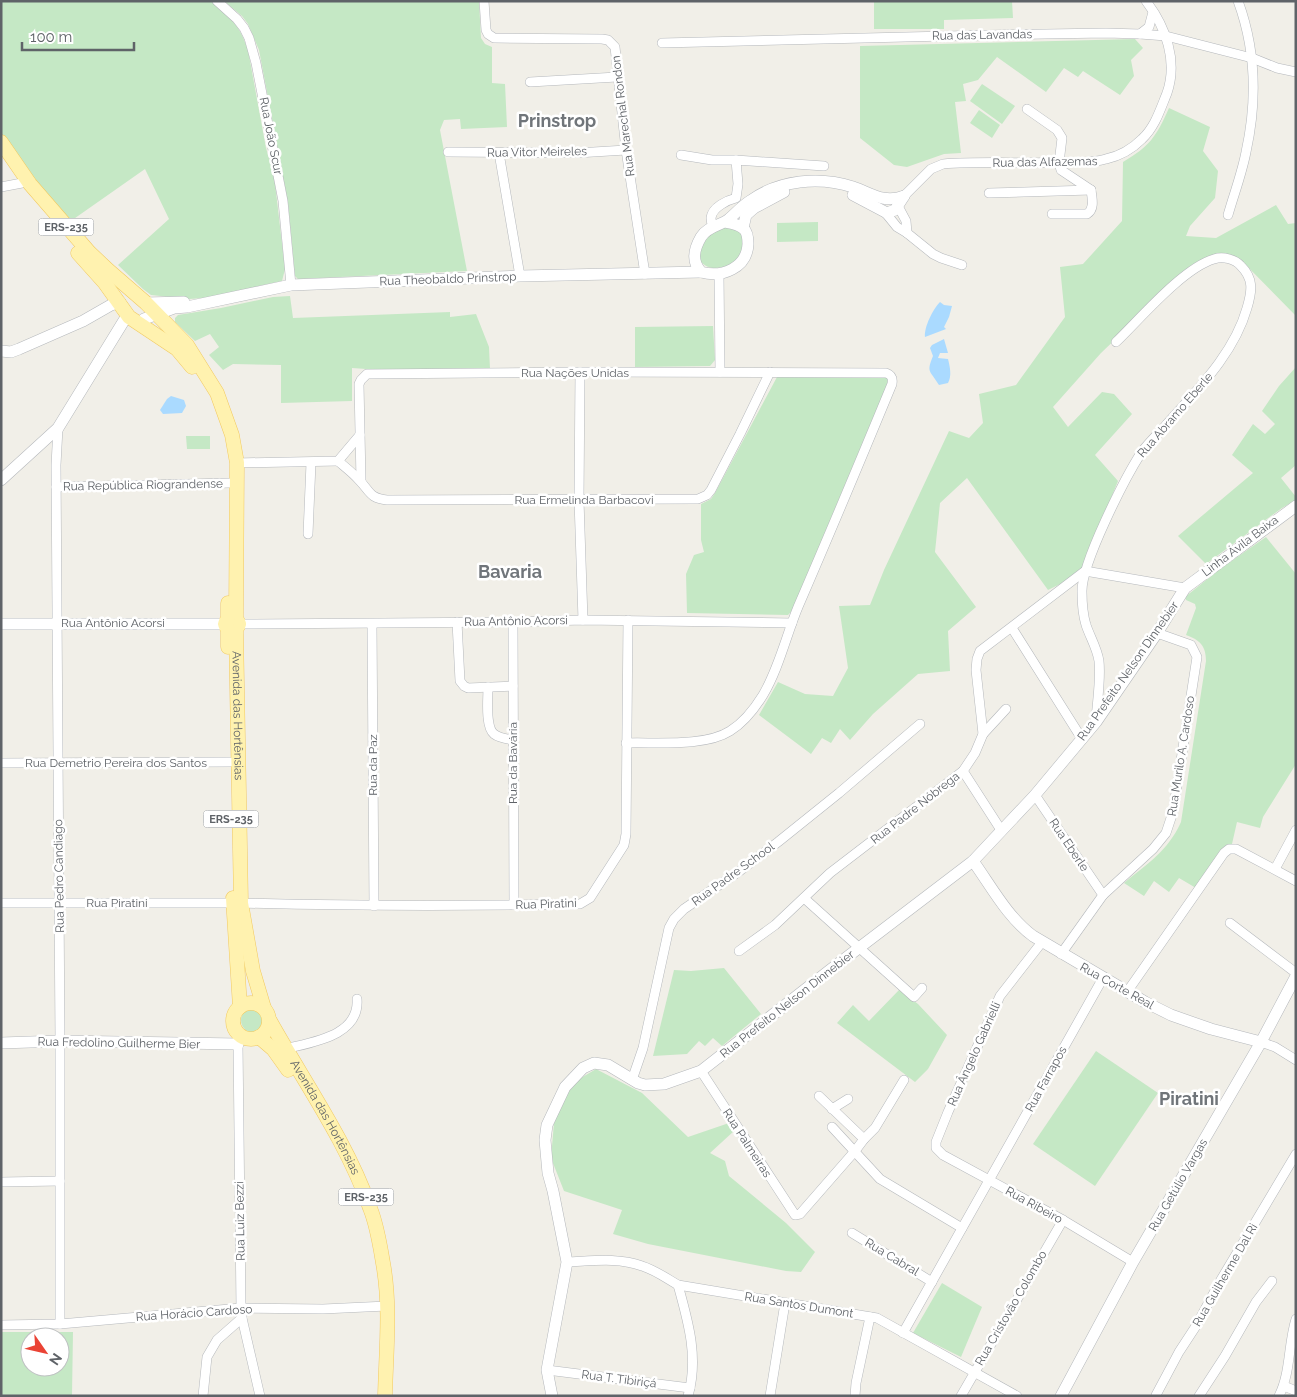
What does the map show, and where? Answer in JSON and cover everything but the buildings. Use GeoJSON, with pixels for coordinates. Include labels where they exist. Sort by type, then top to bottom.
{"type":"FeatureCollection","features":[{"type":"Feature","properties":{"kind":"main road","name":"Avenida das Hortênsias"},"geometry":{"type":"LineString","coordinates":[[1,142],[50,221],[192,367],[204,385],[225,436],[229,452],[230,483],[240,1008]]}},
{"type":"Feature","properties":{"kind":"main road","name":"Avenida das Hortênsias"},"geometry":{"type":"LineString","coordinates":[[1,154],[138,310],[187,345],[217,393],[232,435],[237,463],[230,762],[237,903],[253,971],[267,1015],[351,1162],[371,1209],[385,1273],[378,1396]]}},
{"type":"Feature","properties":{"kind":"main road"},"geometry":{"type":"LineString","coordinates":[[239,1040],[259,1037],[267,1030],[267,1015],[255,1003],[249,1003],[240,1008]]}},
{"type":"Feature","properties":{"kind":"main road","name":"ERS-235"},"geometry":{"type":"LineString","coordinates":[[239,1040],[234,1022],[236,1012],[240,1008]]}},
{"type":"Feature","properties":{"kind":"main road","name":"Avenida das Hortênsias"},"geometry":{"type":"LineString","coordinates":[[259,1037],[273,1049],[284,1063],[342,1162],[355,1189],[374,1251],[382,1307],[385,1396]]}},
{"type":"Feature","properties":{"kind":"street","name":"Rua João Scur"},"geometry":{"type":"LineString","coordinates":[[217,1],[237,18],[244,28],[256,63],[283,201],[291,285]]}},
{"type":"Feature","properties":{"kind":"street","name":"Rua Marechal Rondon"},"geometry":{"type":"LineString","coordinates":[[484,1],[488,34],[494,38],[608,40],[615,47],[626,150],[645,274]]}},
{"type":"Feature","properties":{"kind":"street","name":"Rua das Alfazemas"},"geometry":{"type":"LineString","coordinates":[[901,201],[931,169],[943,164],[1059,163],[1104,160],[1117,156],[1131,148],[1154,125],[1171,80],[1172,68],[1166,36],[1146,1]]}},
{"type":"Feature","properties":{"kind":"street"},"geometry":{"type":"LineString","coordinates":[[1228,214],[1246,153],[1251,126],[1253,96],[1252,58],[1246,22],[1238,1]]}},
{"type":"Feature","properties":{"kind":"street"},"geometry":{"type":"LineString","coordinates":[[1140,34],[1149,27],[1153,12]]}},
{"type":"Feature","properties":{"kind":"street","name":"Rua das Lavandas"},"geometry":{"type":"LineString","coordinates":[[662,44],[1008,34],[1140,34],[1166,36],[1252,58],[1277,68],[1296,72]]}},
{"type":"Feature","properties":{"kind":"street"},"geometry":{"type":"LineString","coordinates":[[530,82],[617,77]]}},
{"type":"Feature","properties":{"kind":"street"},"geometry":{"type":"LineString","coordinates":[[1027,109],[1057,130],[1061,135],[1059,163],[1061,170],[1091,190]]}},
{"type":"Feature","properties":{"kind":"street","name":"Rua Vitor Meireles"},"geometry":{"type":"LineString","coordinates":[[448,152],[577,153],[626,150]]}},
{"type":"Feature","properties":{"kind":"street"},"geometry":{"type":"LineString","coordinates":[[499,153],[520,276]]}},
{"type":"Feature","properties":{"kind":"street"},"geometry":{"type":"LineString","coordinates":[[681,156],[712,160],[824,166]]}},
{"type":"Feature","properties":{"kind":"street"},"geometry":{"type":"LineString","coordinates":[[713,226],[712,214],[724,202],[736,198],[738,184],[736,160]]}},
{"type":"Feature","properties":{"kind":"street"},"geometry":{"type":"LineString","coordinates":[[1,187],[25,181]]}},
{"type":"Feature","properties":{"kind":"street"},"geometry":{"type":"LineString","coordinates":[[901,201],[885,199],[838,183],[821,181],[792,183],[765,192],[750,200],[725,222],[713,226],[702,235],[695,250],[698,267],[719,274],[733,269],[744,258],[747,249],[748,240],[743,228],[743,220],[746,215],[754,208],[784,192],[823,188],[858,197],[884,212],[896,227],[941,258],[962,265]]}},
{"type":"Feature","properties":{"kind":"street"},"geometry":{"type":"LineString","coordinates":[[989,193],[1091,190]]}},
{"type":"Feature","properties":{"kind":"street"},"geometry":{"type":"LineString","coordinates":[[1052,214],[1087,214],[1091,212],[1091,190]]}},
{"type":"Feature","properties":{"kind":"street"},"geometry":{"type":"LineString","coordinates":[[884,212],[892,212],[901,201]]}},
{"type":"Feature","properties":{"kind":"street"},"geometry":{"type":"LineString","coordinates":[[901,201],[907,233]]}},
{"type":"Feature","properties":{"kind":"street"},"geometry":{"type":"LineString","coordinates":[[725,222],[736,224],[743,228]]}},
{"type":"Feature","properties":{"kind":"street","name":"Rua Abramo Eberle"},"geometry":{"type":"LineString","coordinates":[[1096,722],[1099,661],[1095,645],[1086,626],[1083,611],[1082,589],[1085,571],[1126,476],[1143,451],[1212,372],[1228,350],[1245,316],[1250,300],[1251,284],[1249,273],[1238,262],[1225,258],[1214,259],[1200,265],[1182,277],[1116,342]]}},
{"type":"Feature","properties":{"kind":"street","name":"Rua Theobaldo Prinstrop"},"geometry":{"type":"LineString","coordinates":[[138,310],[174,308],[291,285],[520,276],[683,274],[698,267]]}},
{"type":"Feature","properties":{"kind":"street"},"geometry":{"type":"LineString","coordinates":[[719,274],[720,372]]}},
{"type":"Feature","properties":{"kind":"street","name":"Rua Theobaldo Prinstrop"},"geometry":{"type":"LineString","coordinates":[[138,310],[216,301]]}},
{"type":"Feature","properties":{"kind":"street"},"geometry":{"type":"LineString","coordinates":[[1,351],[11,352],[19,350],[83,321],[111,305],[138,310]]}},
{"type":"Feature","properties":{"kind":"street"},"geometry":{"type":"LineString","coordinates":[[1,480],[58,428],[114,338],[138,310]]}},
{"type":"Feature","properties":{"kind":"street"},"geometry":{"type":"LineString","coordinates":[[580,372],[579,500],[583,620]]}},
{"type":"Feature","properties":{"kind":"street","name":"Rua Nações Unidas"},"geometry":{"type":"LineString","coordinates":[[361,481],[359,384],[367,374],[580,372],[886,373],[892,377],[892,384],[792,623]]}},
{"type":"Feature","properties":{"kind":"street","name":"Rua Ermelinda Barbacovi"},"geometry":{"type":"LineString","coordinates":[[338,461],[361,481],[367,492],[374,497],[387,500],[698,499],[707,495],[740,434],[770,372]]}},
{"type":"Feature","properties":{"kind":"street","name":"Rua Pedro Candiago"},"geometry":{"type":"LineString","coordinates":[[58,428],[56,487],[60,1324]]}},
{"type":"Feature","properties":{"kind":"street"},"geometry":{"type":"LineString","coordinates":[[237,463],[338,461],[360,434]]}},
{"type":"Feature","properties":{"kind":"street"},"geometry":{"type":"LineString","coordinates":[[308,534],[311,463]]}},
{"type":"Feature","properties":{"kind":"street","name":"Rua República Riograndense"},"geometry":{"type":"LineString","coordinates":[[56,487],[230,483]]}},
{"type":"Feature","properties":{"kind":"street","name":"Linha Ávila Baixa"},"geometry":{"type":"LineString","coordinates":[[1184,588],[1296,506]]}},
{"type":"Feature","properties":{"kind":"street"},"geometry":{"type":"LineString","coordinates":[[983,734],[976,670],[980,651],[1085,571],[1184,588]]}},
{"type":"Feature","properties":{"kind":"street","name":"Rua Prefeito Nelson Dinnebier"},"geometry":{"type":"LineString","coordinates":[[552,1396],[547,1370],[567,1262],[548,1173],[545,1140],[547,1125],[565,1087],[583,1068],[594,1063],[608,1065],[632,1080],[645,1085],[676,1081],[701,1071],[973,860],[1035,795],[1096,722],[1158,633],[1184,588]]}},
{"type":"Feature","properties":{"kind":"street","name":"Rua Antônio Acorsi"},"geometry":{"type":"LineString","coordinates":[[1,624],[372,624],[583,620],[792,623]]}},
{"type":"Feature","properties":{"kind":"street","name":"Rua Piratini"},"geometry":{"type":"LineString","coordinates":[[1,903],[237,903],[374,906],[580,904],[590,898],[624,846],[626,834],[628,620]]}},
{"type":"Feature","properties":{"kind":"street"},"geometry":{"type":"LineString","coordinates":[[457,622],[460,681],[464,686],[468,688],[513,686]]}},
{"type":"Feature","properties":{"kind":"street","name":"Rua da Bavária"},"geometry":{"type":"LineString","coordinates":[[513,622],[514,905]]}},
{"type":"Feature","properties":{"kind":"street"},"geometry":{"type":"LineString","coordinates":[[626,743],[702,741],[717,738],[731,730],[753,710],[763,694],[773,675],[792,623]]}},
{"type":"Feature","properties":{"kind":"street","name":"Rua da Paz"},"geometry":{"type":"LineString","coordinates":[[372,624],[374,906]]}},
{"type":"Feature","properties":{"kind":"street"},"geometry":{"type":"LineString","coordinates":[[1012,628],[1082,739]]}},
{"type":"Feature","properties":{"kind":"street","name":"Rua Murilo A. Cardoso"},"geometry":{"type":"LineString","coordinates":[[1061,954],[1103,895],[1161,840],[1173,812],[1197,657],[1191,645],[1158,633]]}},
{"type":"Feature","properties":{"kind":"street"},"geometry":{"type":"LineString","coordinates":[[488,687],[488,724],[491,731],[496,736],[513,740]]}},
{"type":"Feature","properties":{"kind":"street"},"geometry":{"type":"LineString","coordinates":[[983,734],[1006,709]]}},
{"type":"Feature","properties":{"kind":"street","name":"Rua Padre School"},"geometry":{"type":"LineString","coordinates":[[632,1080],[643,1048],[669,928],[674,919],[684,909],[741,870],[824,805],[920,724]]}},
{"type":"Feature","properties":{"kind":"street","name":"Rua Padre Nóbrega"},"geometry":{"type":"LineString","coordinates":[[739,951],[775,925],[830,873],[963,771],[975,753],[983,734]]}},
{"type":"Feature","properties":{"kind":"street","name":"Rua Demetrio Pereira dos Santos"},"geometry":{"type":"LineString","coordinates":[[1,763],[230,762]]}},
{"type":"Feature","properties":{"kind":"street"},"geometry":{"type":"LineString","coordinates":[[963,771],[1001,830]]}},
{"type":"Feature","properties":{"kind":"street","name":"Rua Eberle"},"geometry":{"type":"LineString","coordinates":[[1035,795],[1103,895]]}},
{"type":"Feature","properties":{"kind":"street"},"geometry":{"type":"LineString","coordinates":[[1275,869],[1296,830]]}},
{"type":"Feature","properties":{"kind":"street"},"geometry":{"type":"LineString","coordinates":[[1127,992],[1224,853],[1229,849],[1236,849],[1296,881]]}},
{"type":"Feature","properties":{"kind":"street","name":"Rua Corte Real"},"geometry":{"type":"LineString","coordinates":[[973,860],[1006,908],[1022,926],[1061,954],[1171,1015],[1211,1029],[1276,1047],[1296,1060]]}},
{"type":"Feature","properties":{"kind":"street"},"geometry":{"type":"LineString","coordinates":[[804,898],[914,997],[922,988]]}},
{"type":"Feature","properties":{"kind":"street"},"geometry":{"type":"LineString","coordinates":[[1230,923],[1296,974]]}},
{"type":"Feature","properties":{"kind":"street","name":"Rua Ângelo Gabrielli"},"geometry":{"type":"LineString","coordinates":[[936,1148],[936,1142],[948,1112],[1000,996],[1042,942]]}},
{"type":"Feature","properties":{"kind":"street","name":"Rua Getúlio Vargas"},"geometry":{"type":"LineString","coordinates":[[1061,1396],[1133,1262],[1261,1042],[1296,974]]}},
{"type":"Feature","properties":{"kind":"street","name":"Rua Farrapos"},"geometry":{"type":"LineString","coordinates":[[990,1180],[1103,978]]}},
{"type":"Feature","properties":{"kind":"street"},"geometry":{"type":"LineString","coordinates":[[285,1049],[323,1038],[348,1027],[355,1018],[358,1008],[357,999]]}},
{"type":"Feature","properties":{"kind":"street","name":"Rua Fredolino Guilherme Bier"},"geometry":{"type":"LineString","coordinates":[[1,1043],[239,1040]]}},
{"type":"Feature","properties":{"kind":"street","name":"Rua Luiz Bezzi"},"geometry":{"type":"LineString","coordinates":[[239,1040],[241,1308],[260,1396]]}},
{"type":"Feature","properties":{"kind":"street","name":"Rua Palmeiras"},"geometry":{"type":"LineString","coordinates":[[701,1071],[793,1214],[800,1214],[855,1151]]}},
{"type":"Feature","properties":{"kind":"street"},"geometry":{"type":"LineString","coordinates":[[855,1151],[882,1118],[904,1080]]}},
{"type":"Feature","properties":{"kind":"street"},"geometry":{"type":"LineString","coordinates":[[819,1096],[864,1139]]}},
{"type":"Feature","properties":{"kind":"street"},"geometry":{"type":"LineString","coordinates":[[832,1109],[848,1099]]}},
{"type":"Feature","properties":{"kind":"street"},"geometry":{"type":"LineString","coordinates":[[832,1127],[880,1179],[962,1228]]}},
{"type":"Feature","properties":{"kind":"street","name":"Rua Ribeiro"},"geometry":{"type":"LineString","coordinates":[[936,1148],[943,1155],[1063,1220],[1133,1262]]}},
{"type":"Feature","properties":{"kind":"street","name":"Rua Guilherme Dal Ri"},"geometry":{"type":"LineString","coordinates":[[1156,1395],[1179,1352],[1296,1154]]}},
{"type":"Feature","properties":{"kind":"street"},"geometry":{"type":"LineString","coordinates":[[903,1333],[990,1180]]}},
{"type":"Feature","properties":{"kind":"street"},"geometry":{"type":"LineString","coordinates":[[1,1182],[60,1181]]}},
{"type":"Feature","properties":{"kind":"street","name":"Rua Cristovão Colombo"},"geometry":{"type":"LineString","coordinates":[[961,1396],[1063,1220]]}},
{"type":"Feature","properties":{"kind":"street","name":"Rua Cabral"},"geometry":{"type":"LineString","coordinates":[[852,1233],[932,1282]]}},
{"type":"Feature","properties":{"kind":"street","name":"Rua Santos Dumont"},"geometry":{"type":"LineString","coordinates":[[567,1262],[625,1261],[653,1270],[678,1285],[882,1320],[1017,1396]]}},
{"type":"Feature","properties":{"kind":"street"},"geometry":{"type":"LineString","coordinates":[[1198,1396],[1225,1356],[1256,1302],[1272,1281]]}},
{"type":"Feature","properties":{"kind":"street"},"geometry":{"type":"LineString","coordinates":[[678,1285],[689,1323],[693,1346],[689,1392]]}},
{"type":"Feature","properties":{"kind":"street"},"geometry":{"type":"LineString","coordinates":[[770,1396],[785,1303]]}},
{"type":"Feature","properties":{"kind":"street","name":"Rua Horácio Cardoso"},"geometry":{"type":"LineString","coordinates":[[1,1325],[60,1324],[241,1308],[382,1307]]}},
{"type":"Feature","properties":{"kind":"street"},"geometry":{"type":"LineString","coordinates":[[855,1396],[870,1317]]}},
{"type":"Feature","properties":{"kind":"street"},"geometry":{"type":"LineString","coordinates":[[203,1396],[207,1357],[224,1333],[242,1318]]}},
{"type":"Feature","properties":{"kind":"street"},"geometry":{"type":"LineString","coordinates":[[1279,1396],[1284,1386],[1292,1330],[1296,1318]]}},
{"type":"Feature","properties":{"kind":"street"},"geometry":{"type":"LineString","coordinates":[[1289,1353],[1296,1342]]}},
{"type":"Feature","properties":{"kind":"street","name":"Rua T. Tibiriçá"},"geometry":{"type":"LineString","coordinates":[[547,1370],[689,1392]]}},
{"type":"Feature","properties":{"kind":"street"},"geometry":{"type":"LineString","coordinates":[[1284,1386],[1296,1391]]}},
{"type":"Feature","properties":{"kind":"green space"},"geometry":{"type":"Polygon","coordinates":[[[1,1],[211,1],[229,17],[238,28],[248,50],[266,148],[274,175],[285,269],[282,281],[204,298],[189,299],[151,295],[143,289],[118,265],[169,219],[145,169],[68,223],[1,137],[1,1]]]}},
{"type":"Feature","properties":{"kind":"green space"},"geometry":{"type":"Polygon","coordinates":[[[224,1],[479,1],[481,38],[485,44],[492,47],[492,83],[505,84],[507,127],[461,129],[460,119],[444,120],[440,130],[467,271],[298,279],[295,276],[288,203],[259,50],[248,24],[242,16],[224,1]]]}},
{"type":"Feature","properties":{"kind":"green space"},"geometry":{"type":"Polygon","coordinates":[[[874,1],[1012,1],[1013,18],[944,20],[944,29],[874,29],[874,1]]]}},
{"type":"Feature","properties":{"kind":"green space"},"geometry":{"type":"Polygon","coordinates":[[[1135,39],[1143,48],[1131,60],[1134,76],[1120,95],[1083,71],[1078,77],[1064,68],[1046,92],[997,57],[978,80],[963,84],[966,101],[955,102],[961,153],[944,154],[907,167],[894,165],[860,138],[860,46],[1135,39]]]}},
{"type":"Feature","properties":{"kind":"green space"},"geometry":{"type":"Polygon","coordinates":[[[982,84],[1015,106],[1002,124],[970,101],[982,84]]]}},
{"type":"Feature","properties":{"kind":"green space"},"geometry":{"type":"Polygon","coordinates":[[[1169,108],[1210,127],[1203,151],[1218,171],[1215,198],[1190,226],[1186,236],[1216,238],[1276,205],[1288,224],[1296,223],[1296,316],[1241,260],[1215,255],[1124,331],[1101,353],[1053,407],[1068,427],[1102,392],[1114,394],[1132,414],[1095,455],[1118,481],[1083,567],[1071,578],[1048,590],[967,478],[940,503],[935,552],[976,607],[948,631],[950,671],[918,674],[873,714],[850,740],[840,729],[831,743],[822,738],[811,754],[759,715],[778,682],[805,694],[833,696],[848,668],[839,606],[870,605],[884,570],[949,431],[969,438],[983,423],[979,394],[1016,385],[1065,317],[1060,267],[1083,264],[1122,221],[1123,162],[1146,146],[1156,134],[1169,108]]]}},
{"type":"Feature","properties":{"kind":"green space"},"geometry":{"type":"Polygon","coordinates":[[[979,110],[1000,125],[992,138],[970,123],[979,110]]]}},
{"type":"Feature","properties":{"kind":"green space"},"geometry":{"type":"Polygon","coordinates":[[[818,222],[818,241],[777,242],[777,223],[818,222]]]}},
{"type":"Feature","properties":{"kind":"green space"},"geometry":{"type":"Polygon","coordinates":[[[734,226],[743,235],[742,254],[731,266],[712,268],[701,262],[698,257],[699,245],[716,228],[734,226]]]}},
{"type":"Feature","properties":{"kind":"green space"},"geometry":{"type":"Polygon","coordinates":[[[290,296],[293,318],[450,312],[450,317],[476,314],[489,347],[490,369],[381,370],[352,368],[352,401],[281,403],[281,365],[233,364],[223,370],[209,355],[219,347],[210,334],[195,341],[175,322],[175,318],[178,315],[273,297],[290,296]]]}},
{"type":"Feature","properties":{"kind":"green space"},"geometry":{"type":"Polygon","coordinates":[[[713,326],[715,360],[710,366],[635,367],[635,327],[713,326]]]}},
{"type":"Feature","properties":{"kind":"green space"},"geometry":{"type":"Polygon","coordinates":[[[1296,367],[1296,465],[1281,478],[1296,497],[1296,500],[1282,508],[1206,564],[1178,536],[1253,473],[1232,455],[1253,424],[1265,434],[1275,424],[1262,411],[1279,386],[1296,367]]]}},
{"type":"Feature","properties":{"kind":"green space"},"geometry":{"type":"Polygon","coordinates":[[[777,377],[886,377],[889,380],[792,611],[788,615],[687,613],[686,574],[694,555],[704,552],[701,540],[701,504],[711,499],[715,493],[777,377]]]}},
{"type":"Feature","properties":{"kind":"green space"},"geometry":{"type":"Polygon","coordinates":[[[186,436],[210,436],[210,449],[187,449],[186,436]]]}},
{"type":"Feature","properties":{"kind":"green space"},"geometry":{"type":"Polygon","coordinates":[[[1266,537],[1296,574],[1296,764],[1263,817],[1260,828],[1237,822],[1232,844],[1225,849],[1196,888],[1179,878],[1169,892],[1154,881],[1144,896],[1124,883],[1163,849],[1181,822],[1206,661],[1205,651],[1201,644],[1186,635],[1196,608],[1195,604],[1186,600],[1185,597],[1220,569],[1266,537]]]}},
{"type":"Feature","properties":{"kind":"green space"},"geometry":{"type":"Polygon","coordinates":[[[724,968],[761,1014],[722,1046],[713,1038],[705,1046],[699,1041],[687,1054],[653,1056],[674,970],[691,971],[724,968]]]}},
{"type":"Feature","properties":{"kind":"green space"},"geometry":{"type":"Polygon","coordinates":[[[899,990],[918,1004],[947,1035],[928,1069],[915,1082],[837,1023],[853,1005],[869,1021],[899,990]]]}},
{"type":"Feature","properties":{"kind":"green space"},"geometry":{"type":"Polygon","coordinates":[[[254,1007],[263,1011],[267,1020],[263,1029],[254,1033],[245,1029],[241,1020],[245,1011],[254,1007]]]}},
{"type":"Feature","properties":{"kind":"green space"},"geometry":{"type":"Polygon","coordinates":[[[1096,1051],[1158,1093],[1095,1186],[1033,1144],[1096,1051]]]}},
{"type":"Feature","properties":{"kind":"green space"},"geometry":{"type":"Polygon","coordinates":[[[596,1069],[642,1093],[688,1137],[729,1123],[734,1131],[710,1153],[725,1161],[729,1176],[786,1223],[815,1252],[801,1272],[786,1271],[648,1244],[613,1234],[622,1210],[564,1191],[551,1158],[554,1123],[567,1093],[581,1078],[596,1069]]]}},
{"type":"Feature","properties":{"kind":"green space"},"geometry":{"type":"Polygon","coordinates":[[[942,1283],[982,1307],[961,1357],[913,1333],[942,1283]]]}},
{"type":"Feature","properties":{"kind":"green space"},"geometry":{"type":"Polygon","coordinates":[[[1,1332],[20,1332],[20,1377],[70,1377],[70,1332],[73,1332],[72,1395],[1,1395],[1,1332]]]}},
{"type":"Feature","properties":{"kind":"water"},"geometry":{"type":"Polygon","coordinates":[[[940,302],[944,305],[952,306],[944,327],[946,329],[925,337],[930,318],[940,302]]]}},
{"type":"Feature","properties":{"kind":"water"},"geometry":{"type":"Polygon","coordinates":[[[944,339],[948,353],[940,353],[938,358],[948,359],[950,377],[948,383],[939,385],[929,369],[933,356],[930,348],[944,339]]]}},
{"type":"Feature","properties":{"kind":"water"},"geometry":{"type":"Polygon","coordinates":[[[171,396],[184,400],[186,406],[182,413],[163,414],[160,410],[171,396]]]}},
{"type":"Feature","properties":{"kind":"district","name":"Prinstrop"},"geometry":{"type":"Point","coordinates":[557,121]}},
{"type":"Feature","properties":{"kind":"district","name":"Bavaria"},"geometry":{"type":"Point","coordinates":[510,572]}},
{"type":"Feature","properties":{"kind":"district","name":"Piratini"},"geometry":{"type":"Point","coordinates":[1189,1099]}}]}
